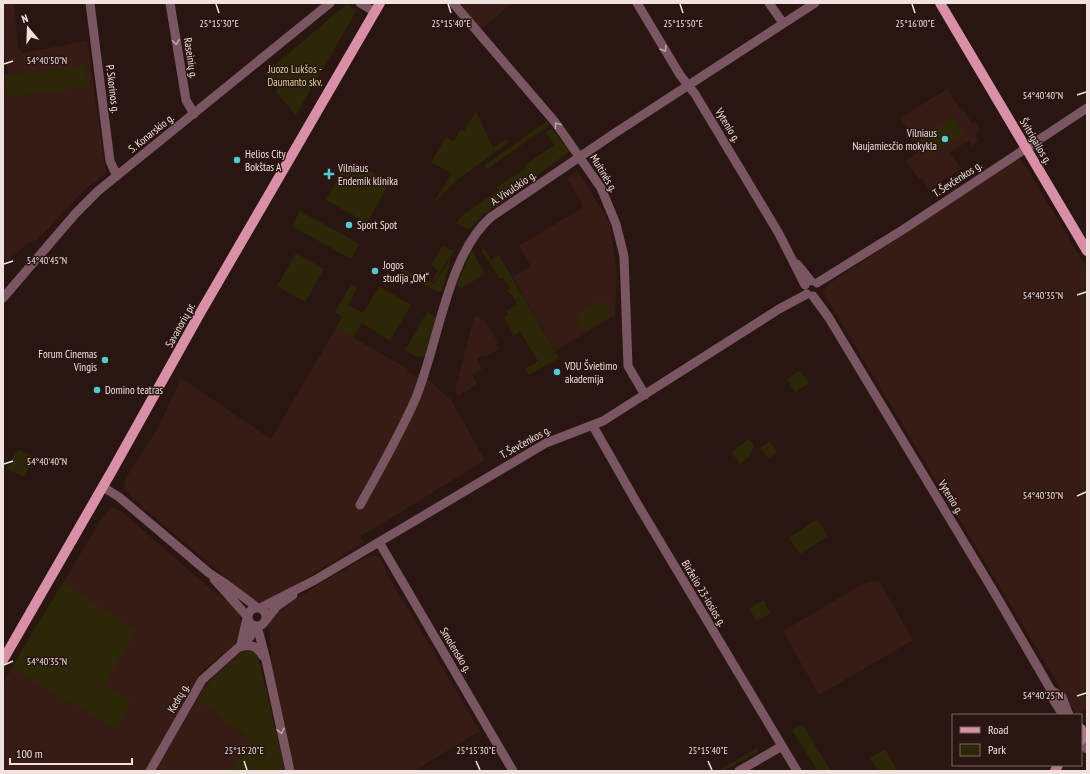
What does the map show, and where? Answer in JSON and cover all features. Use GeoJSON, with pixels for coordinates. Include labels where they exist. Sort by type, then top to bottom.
{"type":"FeatureCollection","features":[{"type":"Feature","properties":{"kind":"main road","name":"Švitrigailos g."},"geometry":{"type":"LineString","coordinates":[[940,3],[1087,251]]}},
{"type":"Feature","properties":{"kind":"main road","name":"Savanorių pr."},"geometry":{"type":"LineString","coordinates":[[3,660],[103,487],[199,315],[378,7]]}},
{"type":"Feature","properties":{"kind":"street","name":"P. Skorinos g."},"geometry":{"type":"LineString","coordinates":[[90,3],[110,162],[117,176]]}},
{"type":"Feature","properties":{"kind":"street","name":"Raseinių g."},"geometry":{"type":"LineString","coordinates":[[170,3],[186,100],[194,114]]}},
{"type":"Feature","properties":{"kind":"street","name":"S. Konarskio g."},"geometry":{"type":"LineString","coordinates":[[3,298],[76,213],[117,176],[330,3]]}},
{"type":"Feature","properties":{"kind":"street"},"geometry":{"type":"LineString","coordinates":[[360,3],[378,7]]}},
{"type":"Feature","properties":{"kind":"street","name":"Muitinės g."},"geometry":{"type":"LineString","coordinates":[[453,3],[550,116],[601,188],[621,240],[624,256],[628,366],[645,395]]}},
{"type":"Feature","properties":{"kind":"street","name":"Vytenio g."},"geometry":{"type":"LineString","coordinates":[[637,3],[680,76],[700,101],[794,261],[796,269],[812,289],[997,597],[1051,690],[1053,698],[1062,714]]}},
{"type":"Feature","properties":{"kind":"street"},"geometry":{"type":"LineString","coordinates":[[770,3],[783,23]]}},
{"type":"Feature","properties":{"kind":"street","name":"A. Vivulskio g."},"geometry":{"type":"LineString","coordinates":[[360,505],[414,401],[462,255],[472,237],[491,217],[815,3]]}},
{"type":"Feature","properties":{"kind":"street","name":"T. Ševčenkos g."},"geometry":{"type":"LineString","coordinates":[[259,608],[304,586],[546,443],[593,426],[645,395],[812,289],[1087,108]]}},
{"type":"Feature","properties":{"kind":"street","name":"Birželio 23-iosios g."},"geometry":{"type":"LineString","coordinates":[[593,426],[638,506],[797,771]]}},
{"type":"Feature","properties":{"kind":"street"},"geometry":{"type":"LineString","coordinates":[[103,487],[119,497],[209,573],[265,612],[260,623],[270,684],[290,771]]}},
{"type":"Feature","properties":{"kind":"street","name":"Smolensko g."},"geometry":{"type":"LineString","coordinates":[[378,542],[513,771]]}},
{"type":"Feature","properties":{"kind":"street"},"geometry":{"type":"LineString","coordinates":[[209,573],[247,617],[250,623],[260,623]]}},
{"type":"Feature","properties":{"kind":"street","name":"T. Ševčenkos g."},"geometry":{"type":"LineString","coordinates":[[260,623],[277,606],[304,586]]}},
{"type":"Feature","properties":{"kind":"street"},"geometry":{"type":"LineString","coordinates":[[259,608],[250,610],[240,647],[249,645],[255,646],[266,660]]}},
{"type":"Feature","properties":{"kind":"street","name":"Kedrų g."},"geometry":{"type":"LineString","coordinates":[[150,771],[202,680],[250,638],[260,623]]}},
{"type":"Feature","properties":{"kind":"street","name":"Vytenio g."},"geometry":{"type":"LineString","coordinates":[[1051,690],[1062,697],[1069,714]]}},
{"type":"Feature","properties":{"kind":"street"},"geometry":{"type":"LineString","coordinates":[[1084,733],[1087,749]]}},
{"type":"Feature","properties":{"kind":"street"},"geometry":{"type":"LineString","coordinates":[[738,771],[782,746]]}},
{"type":"Feature","properties":{"kind":"shaded area"},"geometry":{"type":"Polygon","coordinates":[[[3,3],[14,3],[18,48],[22,53],[87,41],[106,173],[84,190],[37,240],[29,242],[7,262],[3,258],[3,75],[8,74],[3,51],[3,3]]]}},
{"type":"Feature","properties":{"kind":"shaded area"},"geometry":{"type":"Polygon","coordinates":[[[456,3],[512,3],[480,30],[456,3]]]}},
{"type":"Feature","properties":{"kind":"shaded area","name":"Vilniaus Naujamiesčio mokykla"},"geometry":{"type":"Polygon","coordinates":[[[947,89],[962,112],[964,111],[972,123],[975,122],[980,130],[977,132],[976,138],[978,141],[972,146],[968,141],[950,152],[961,169],[929,190],[922,178],[919,179],[906,161],[920,151],[900,118],[947,89]]]}},
{"type":"Feature","properties":{"kind":"shaded area"},"geometry":{"type":"Polygon","coordinates":[[[1021,159],[1087,268],[1087,707],[1080,714],[1076,714],[823,292],[827,285],[1017,160],[1021,159]]]}},
{"type":"Feature","properties":{"kind":"shaded area"},"geometry":{"type":"Polygon","coordinates":[[[578,171],[610,224],[617,275],[615,315],[555,351],[513,277],[531,266],[519,246],[582,208],[582,204],[567,178],[578,171]]]}},
{"type":"Feature","properties":{"kind":"shaded area"},"geometry":{"type":"Polygon","coordinates":[[[479,316],[482,321],[484,320],[498,342],[496,344],[499,349],[477,359],[482,369],[472,375],[477,384],[458,396],[455,391],[474,317],[479,316]]]}},
{"type":"Feature","properties":{"kind":"shaded area"},"geometry":{"type":"Polygon","coordinates":[[[336,328],[408,369],[407,372],[417,377],[418,374],[424,376],[451,400],[485,460],[370,531],[360,535],[364,542],[279,595],[269,600],[258,602],[253,600],[133,499],[126,490],[124,481],[158,428],[181,378],[271,439],[336,328]]]}},
{"type":"Feature","properties":{"kind":"shaded area"},"geometry":{"type":"Polygon","coordinates":[[[112,507],[121,511],[215,593],[234,605],[240,613],[241,634],[234,645],[201,672],[145,771],[3,771],[3,683],[102,518],[112,507]]]}},
{"type":"Feature","properties":{"kind":"shaded area"},"geometry":{"type":"Polygon","coordinates":[[[370,555],[377,556],[383,561],[386,572],[480,731],[414,771],[294,771],[272,669],[269,623],[273,615],[281,609],[324,581],[370,555]]]}},
{"type":"Feature","properties":{"kind":"shaded area"},"geometry":{"type":"Polygon","coordinates":[[[879,581],[913,640],[819,695],[783,631],[863,584],[879,581]]]}},
{"type":"Feature","properties":{"kind":"shaded area"},"geometry":{"type":"Polygon","coordinates":[[[245,648],[257,652],[285,771],[155,771],[207,682],[245,648]]]}},
{"type":"Feature","properties":{"kind":"green space","name":"Juozo Lukšos - Daumanto skv."},"geometry":{"type":"Polygon","coordinates":[[[347,4],[357,10],[296,115],[276,92],[278,89],[265,73],[347,4]]]}},
{"type":"Feature","properties":{"kind":"green space"},"geometry":{"type":"Polygon","coordinates":[[[86,65],[88,87],[7,97],[5,76],[86,65]]]}},
{"type":"Feature","properties":{"kind":"green space"},"geometry":{"type":"Polygon","coordinates":[[[476,111],[493,148],[506,139],[509,142],[457,180],[433,204],[452,174],[431,162],[446,137],[454,141],[461,129],[464,131],[476,111]]]}},
{"type":"Feature","properties":{"kind":"green space"},"geometry":{"type":"Polygon","coordinates":[[[953,117],[964,134],[929,156],[918,139],[953,117]]]}},
{"type":"Feature","properties":{"kind":"green space"},"geometry":{"type":"Polygon","coordinates":[[[547,121],[550,125],[487,169],[484,166],[547,121]]]}},
{"type":"Feature","properties":{"kind":"green space"},"geometry":{"type":"Polygon","coordinates":[[[552,129],[570,151],[483,215],[469,230],[456,223],[464,214],[499,190],[497,187],[526,168],[525,165],[554,145],[546,132],[552,129]]]}},
{"type":"Feature","properties":{"kind":"green space"},"geometry":{"type":"Polygon","coordinates":[[[347,162],[352,164],[353,162],[390,182],[367,223],[326,200],[347,162]]]}},
{"type":"Feature","properties":{"kind":"green space"},"geometry":{"type":"Polygon","coordinates":[[[300,211],[360,244],[351,259],[292,226],[300,211]]]}},
{"type":"Feature","properties":{"kind":"green space"},"geometry":{"type":"Polygon","coordinates":[[[442,246],[454,251],[434,282],[432,282],[438,271],[431,265],[442,246]]]}},
{"type":"Feature","properties":{"kind":"green space"},"geometry":{"type":"Polygon","coordinates":[[[484,248],[491,260],[499,255],[559,358],[529,375],[525,369],[538,361],[520,332],[513,336],[513,333],[504,318],[508,315],[506,311],[517,305],[515,302],[517,301],[507,290],[510,288],[503,278],[500,279],[481,250],[484,248]]]}},
{"type":"Feature","properties":{"kind":"green space"},"geometry":{"type":"Polygon","coordinates":[[[472,250],[485,274],[461,288],[457,284],[472,250]]]}},
{"type":"Feature","properties":{"kind":"green space"},"geometry":{"type":"Polygon","coordinates":[[[296,253],[324,269],[305,302],[277,286],[296,253]]]}},
{"type":"Feature","properties":{"kind":"green space"},"geometry":{"type":"Polygon","coordinates":[[[452,256],[442,291],[438,292],[399,271],[402,268],[434,284],[452,256]]]}},
{"type":"Feature","properties":{"kind":"green space"},"geometry":{"type":"Polygon","coordinates":[[[351,284],[358,287],[348,305],[363,313],[379,286],[411,305],[390,341],[362,323],[353,338],[336,328],[342,317],[335,312],[351,284]]]}},
{"type":"Feature","properties":{"kind":"green space"},"geometry":{"type":"Polygon","coordinates":[[[599,302],[604,302],[609,308],[609,317],[588,330],[581,329],[576,320],[578,313],[599,302]]]}},
{"type":"Feature","properties":{"kind":"green space"},"geometry":{"type":"Polygon","coordinates":[[[427,312],[436,317],[426,350],[428,351],[426,356],[417,357],[405,350],[427,312]]]}},
{"type":"Feature","properties":{"kind":"green space"},"geometry":{"type":"Polygon","coordinates":[[[800,370],[809,383],[795,392],[787,379],[800,370]]]}},
{"type":"Feature","properties":{"kind":"green space"},"geometry":{"type":"Polygon","coordinates":[[[749,439],[754,445],[748,458],[740,464],[731,452],[749,439]]]}},
{"type":"Feature","properties":{"kind":"green space"},"geometry":{"type":"Polygon","coordinates":[[[770,441],[777,453],[768,458],[760,448],[770,441]]]}},
{"type":"Feature","properties":{"kind":"green space"},"geometry":{"type":"Polygon","coordinates":[[[18,449],[34,457],[24,477],[7,469],[18,449]]]}},
{"type":"Feature","properties":{"kind":"green space"},"geometry":{"type":"Polygon","coordinates":[[[817,519],[828,536],[800,554],[789,538],[817,519]]]}},
{"type":"Feature","properties":{"kind":"green space"},"geometry":{"type":"Polygon","coordinates":[[[63,582],[137,631],[104,685],[132,701],[116,729],[11,668],[63,582]]]}},
{"type":"Feature","properties":{"kind":"green space"},"geometry":{"type":"Polygon","coordinates":[[[763,600],[771,613],[757,621],[749,609],[763,600]]]}},
{"type":"Feature","properties":{"kind":"green space"},"geometry":{"type":"Polygon","coordinates":[[[251,649],[257,652],[285,771],[231,771],[237,759],[241,760],[251,742],[245,738],[246,734],[222,720],[223,717],[198,702],[212,680],[244,652],[251,649]]]}},
{"type":"Feature","properties":{"kind":"green space"},"geometry":{"type":"Polygon","coordinates":[[[802,724],[831,771],[818,771],[792,730],[802,724]]]}},
{"type":"Feature","properties":{"kind":"green space"},"geometry":{"type":"Polygon","coordinates":[[[757,748],[759,751],[724,771],[718,771],[757,748]]]}},
{"type":"Feature","properties":{"kind":"green space"},"geometry":{"type":"Polygon","coordinates":[[[885,749],[897,770],[896,771],[878,771],[870,758],[885,749]]]}},
{"type":"Feature","properties":{"kind":"place","name":"Vilniaus Naujamiesčio mokykla"},"geometry":{"type":"Point","coordinates":[945,139]}},
{"type":"Feature","properties":{"kind":"place","name":"Helios City Bokštas A"},"geometry":{"type":"Point","coordinates":[237,160]}},
{"type":"Feature","properties":{"kind":"place","name":"Vilniaus Endemik klinika"},"geometry":{"type":"Point","coordinates":[329,174]}},
{"type":"Feature","properties":{"kind":"place","name":"Sport Spot"},"geometry":{"type":"Point","coordinates":[349,225]}},
{"type":"Feature","properties":{"kind":"place","name":"Jogos studija „OM“"},"geometry":{"type":"Point","coordinates":[375,271]}},
{"type":"Feature","properties":{"kind":"place","name":"Forum Cinemas Vingis"},"geometry":{"type":"Point","coordinates":[105,360]}},
{"type":"Feature","properties":{"kind":"place","name":"VDU Švietimo akademija"},"geometry":{"type":"Point","coordinates":[557,372]}},
{"type":"Feature","properties":{"kind":"place","name":"Domino teatras"},"geometry":{"type":"Point","coordinates":[97,390]}}]}
